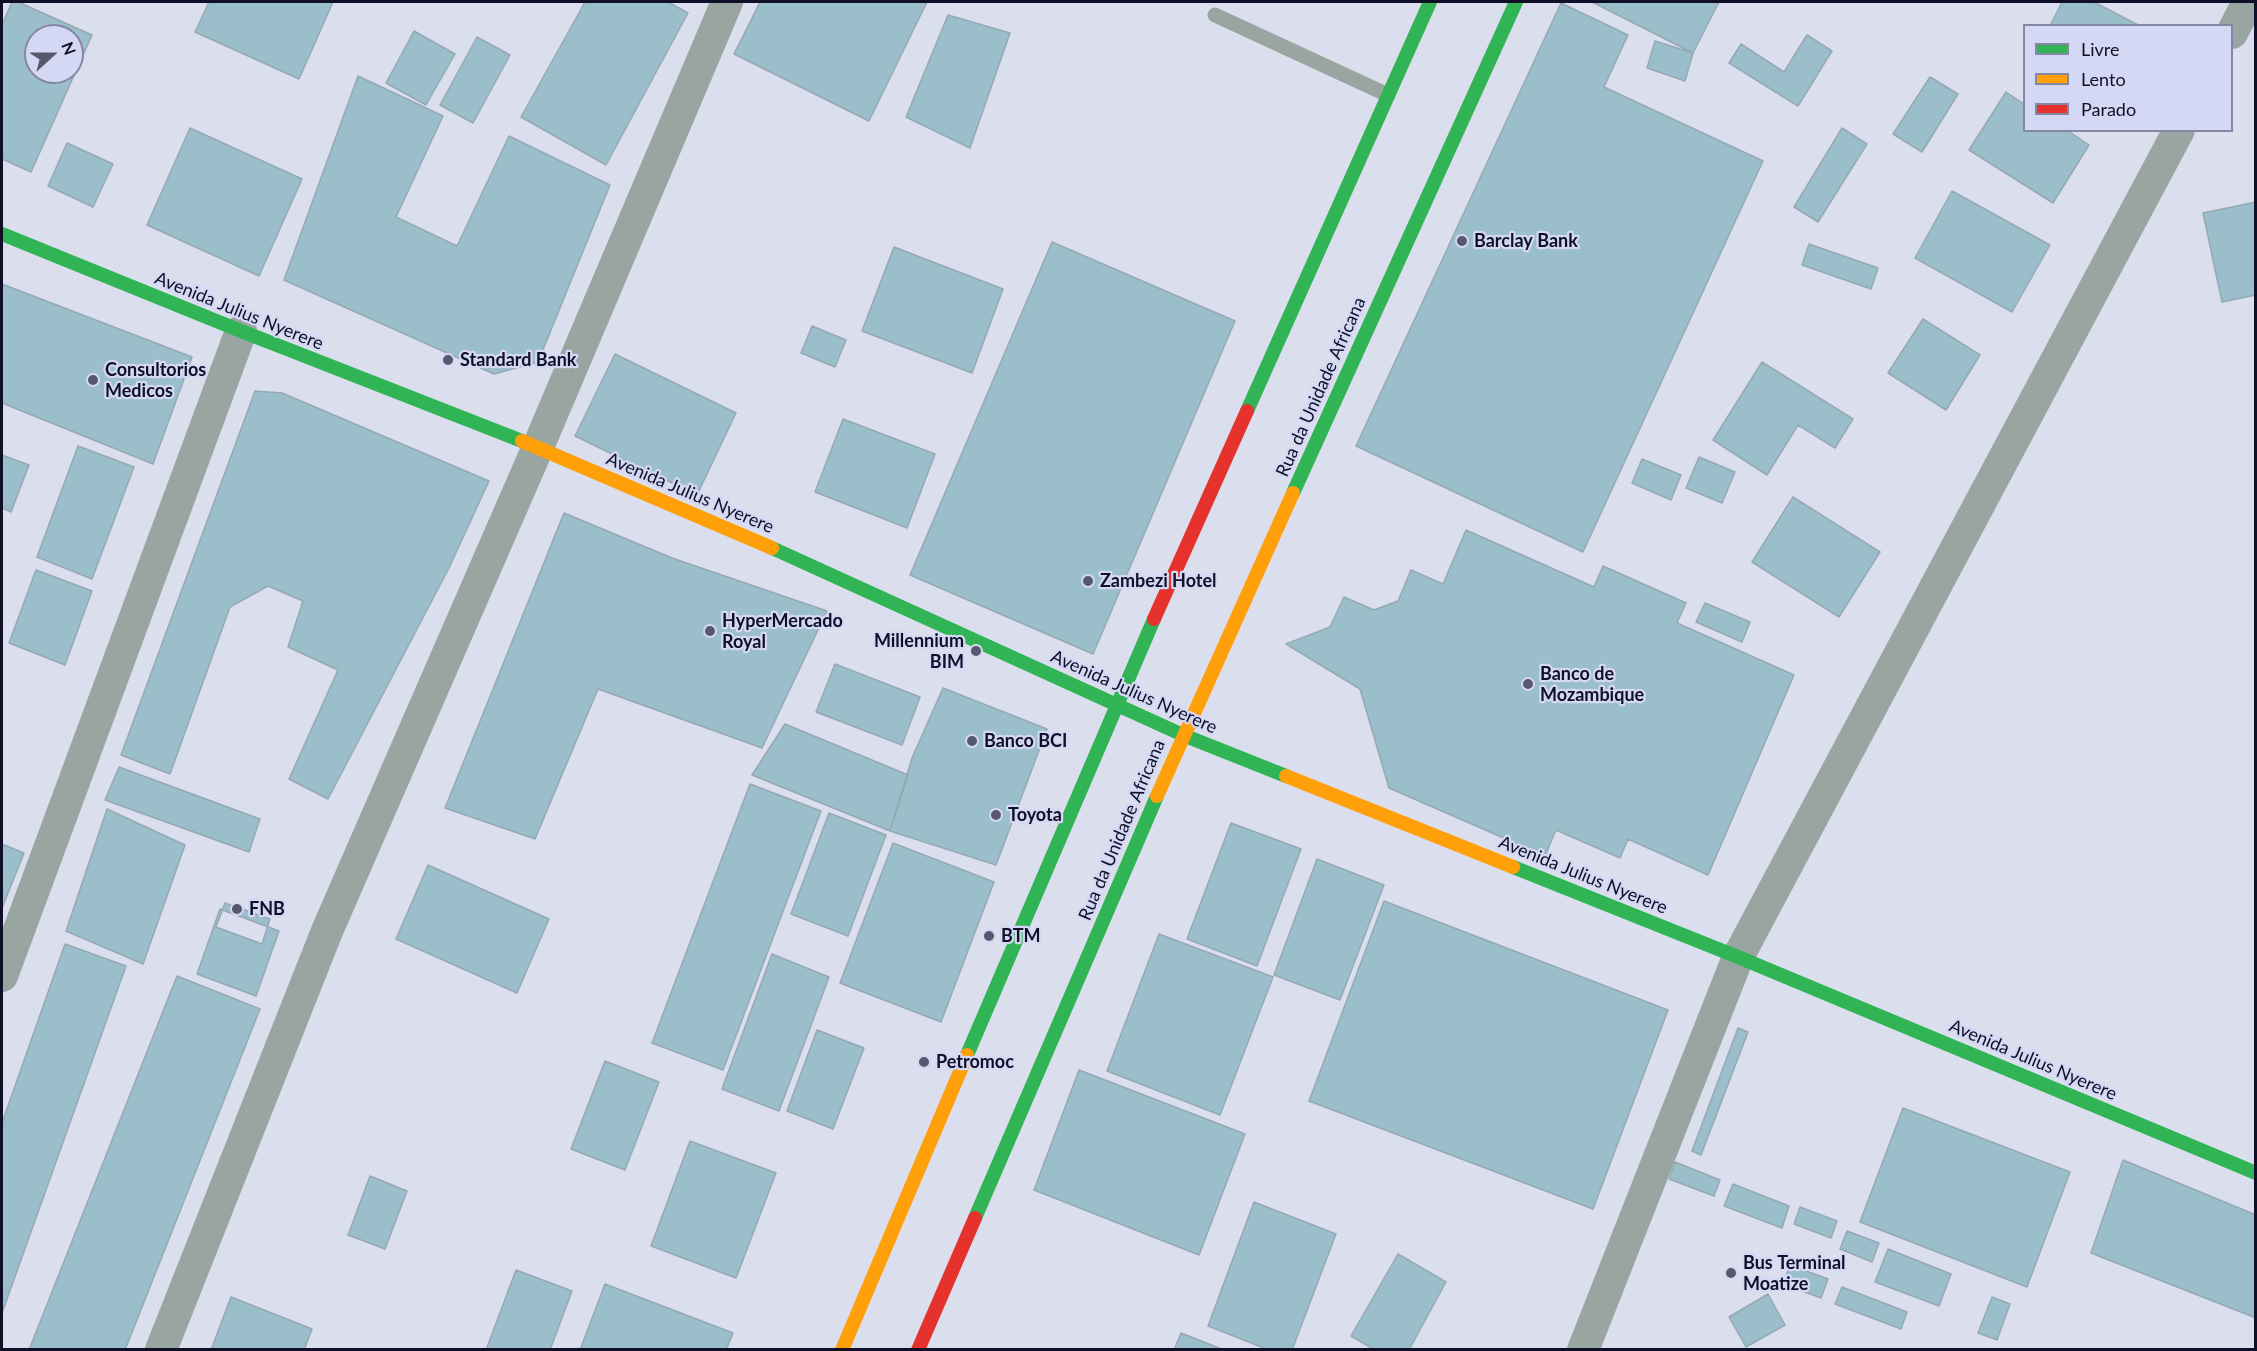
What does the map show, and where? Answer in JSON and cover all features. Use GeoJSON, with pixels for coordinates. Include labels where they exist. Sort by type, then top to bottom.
{"type":"FeatureCollection","features":[{"type":"Feature","properties":{"kind":"street"},"geometry":{"type":"LineString","coordinates":[[161,1350],[327,931],[538,447],[727,2]]}},
{"type":"Feature","properties":{"kind":"street"},"geometry":{"type":"LineString","coordinates":[[842,1350],[1116,704],[1430,2]]}},
{"type":"Feature","properties":{"kind":"street","name":"Rua da Unidade Africana"},"geometry":{"type":"LineString","coordinates":[[918,1350],[1183,735],[1516,2]]}},
{"type":"Feature","properties":{"kind":"street"},"geometry":{"type":"LineString","coordinates":[[2233,31],[2248,2]]}},
{"type":"Feature","properties":{"kind":"street"},"geometry":{"type":"LineString","coordinates":[[1583,1350],[1738,957],[2178,132]]}},
{"type":"Feature","properties":{"kind":"street","name":"Avenida Julius Nyerere"},"geometry":{"type":"LineString","coordinates":[[2,234],[240,331],[538,447],[768,546],[1183,735],[1738,957],[2256,1173]]}},
{"type":"Feature","properties":{"kind":"street"},"geometry":{"type":"LineString","coordinates":[[2,976],[240,331]]}},
{"type":"Feature","properties":{"kind":"lane"},"geometry":{"type":"LineString","coordinates":[[1215,15],[1388,95]]}},
{"type":"Feature","properties":{"kind":"building"},"geometry":{"type":"Polygon","coordinates":[[[12,2],[18,2],[67,24],[24,24],[24,84],[70,84],[31,172],[2,159],[2,25],[12,2]]]}},
{"type":"Feature","properties":{"kind":"building"},"geometry":{"type":"Polygon","coordinates":[[[209,2],[333,2],[299,79],[195,32],[209,2]]]}},
{"type":"Feature","properties":{"kind":"building"},"geometry":{"type":"Polygon","coordinates":[[[585,2],[668,2],[688,13],[606,165],[521,117],[585,2]]]}},
{"type":"Feature","properties":{"kind":"building"},"geometry":{"type":"Polygon","coordinates":[[[760,2],[927,2],[869,121],[734,54],[760,2]]]}},
{"type":"Feature","properties":{"kind":"building"},"geometry":{"type":"Polygon","coordinates":[[[1592,2],[1719,2],[1693,53],[1592,2]]]}},
{"type":"Feature","properties":{"kind":"building"},"geometry":{"type":"Polygon","coordinates":[[[2062,2],[2094,2],[2136,24],[2051,24],[2062,2]]]}},
{"type":"Feature","properties":{"kind":"building"},"geometry":{"type":"Polygon","coordinates":[[[1561,3],[1628,35],[1604,87],[1763,161],[1583,552],[1356,446],[1561,3]]]}},
{"type":"Feature","properties":{"kind":"building"},"geometry":{"type":"Polygon","coordinates":[[[948,15],[1010,33],[970,148],[906,117],[948,15]]]}},
{"type":"Feature","properties":{"kind":"building"},"geometry":{"type":"Polygon","coordinates":[[[84,31],[92,35],[84,53],[84,31]]]}},
{"type":"Feature","properties":{"kind":"building"},"geometry":{"type":"Polygon","coordinates":[[[414,31],[455,54],[426,105],[386,83],[414,31]]]}},
{"type":"Feature","properties":{"kind":"building"},"geometry":{"type":"Polygon","coordinates":[[[1807,35],[1832,51],[1798,106],[1729,63],[1741,44],[1784,72],[1807,35]]]}},
{"type":"Feature","properties":{"kind":"building"},"geometry":{"type":"Polygon","coordinates":[[[477,37],[510,55],[473,123],[440,105],[477,37]]]}},
{"type":"Feature","properties":{"kind":"building"},"geometry":{"type":"Polygon","coordinates":[[[1655,41],[1693,53],[1685,81],[1647,68],[1655,41]]]}},
{"type":"Feature","properties":{"kind":"building"},"geometry":{"type":"Polygon","coordinates":[[[358,76],[443,116],[396,217],[457,246],[509,136],[610,185],[538,362],[494,374],[284,280],[358,76]]]}},
{"type":"Feature","properties":{"kind":"building"},"geometry":{"type":"Polygon","coordinates":[[[1930,77],[1958,94],[1922,152],[1893,134],[1930,77]]]}},
{"type":"Feature","properties":{"kind":"building"},"geometry":{"type":"Polygon","coordinates":[[[2006,92],[2023,103],[2023,132],[2070,132],[2089,145],[2053,203],[1969,150],[2006,92]]]}},
{"type":"Feature","properties":{"kind":"building"},"geometry":{"type":"Polygon","coordinates":[[[190,128],[302,179],[259,276],[147,225],[190,128]]]}},
{"type":"Feature","properties":{"kind":"building"},"geometry":{"type":"Polygon","coordinates":[[[1842,128],[1867,144],[1818,222],[1794,207],[1842,128]]]}},
{"type":"Feature","properties":{"kind":"building"},"geometry":{"type":"Polygon","coordinates":[[[67,143],[113,164],[93,207],[48,186],[67,143]]]}},
{"type":"Feature","properties":{"kind":"building"},"geometry":{"type":"Polygon","coordinates":[[[1952,191],[2050,245],[2012,312],[1915,258],[1952,191]]]}},
{"type":"Feature","properties":{"kind":"building"},"geometry":{"type":"Polygon","coordinates":[[[2256,202],[2256,295],[2222,302],[2203,213],[2256,202]]]}},
{"type":"Feature","properties":{"kind":"building"},"geometry":{"type":"Polygon","coordinates":[[[1052,242],[1235,321],[1093,654],[910,575],[1052,242]]]}},
{"type":"Feature","properties":{"kind":"building"},"geometry":{"type":"Polygon","coordinates":[[[1809,244],[1878,268],[1871,289],[1802,265],[1809,244]]]}},
{"type":"Feature","properties":{"kind":"building"},"geometry":{"type":"Polygon","coordinates":[[[894,247],[1003,289],[972,373],[862,331],[894,247]]]}},
{"type":"Feature","properties":{"kind":"building","name":"Consultorios Medicos"},"geometry":{"type":"Polygon","coordinates":[[[2,284],[192,357],[153,464],[2,403],[2,284]]]}},
{"type":"Feature","properties":{"kind":"building"},"geometry":{"type":"Polygon","coordinates":[[[1923,319],[1980,355],[1946,410],[1888,373],[1923,319]]]}},
{"type":"Feature","properties":{"kind":"building"},"geometry":{"type":"Polygon","coordinates":[[[812,326],[846,340],[835,367],[801,353],[812,326]]]}},
{"type":"Feature","properties":{"kind":"building"},"geometry":{"type":"Polygon","coordinates":[[[615,354],[736,413],[697,495],[575,436],[615,354]]]}},
{"type":"Feature","properties":{"kind":"building"},"geometry":{"type":"Polygon","coordinates":[[[1762,362],[1853,419],[1835,448],[1798,425],[1767,475],[1713,440],[1762,362]]]}},
{"type":"Feature","properties":{"kind":"building"},"geometry":{"type":"Polygon","coordinates":[[[255,391],[282,393],[489,481],[449,568],[328,799],[289,779],[338,670],[288,647],[303,601],[268,586],[230,607],[170,774],[121,755],[255,391]]]}},
{"type":"Feature","properties":{"kind":"building"},"geometry":{"type":"Polygon","coordinates":[[[843,419],[935,454],[907,528],[815,492],[843,419]]]}},
{"type":"Feature","properties":{"kind":"building"},"geometry":{"type":"Polygon","coordinates":[[[78,446],[134,467],[92,579],[37,557],[78,446]]]}},
{"type":"Feature","properties":{"kind":"building"},"geometry":{"type":"Polygon","coordinates":[[[2,455],[29,465],[11,512],[2,508],[2,455]]]}},
{"type":"Feature","properties":{"kind":"building"},"geometry":{"type":"Polygon","coordinates":[[[1699,457],[1735,472],[1722,503],[1686,488],[1699,457]]]}},
{"type":"Feature","properties":{"kind":"building"},"geometry":{"type":"Polygon","coordinates":[[[1642,459],[1681,475],[1671,500],[1632,483],[1642,459]]]}},
{"type":"Feature","properties":{"kind":"building"},"geometry":{"type":"Polygon","coordinates":[[[1793,497],[1880,552],[1839,617],[1752,562],[1793,497]]]}},
{"type":"Feature","properties":{"kind":"building"},"geometry":{"type":"Polygon","coordinates":[[[564,513],[672,558],[827,611],[762,748],[598,689],[535,839],[445,808],[564,513]]]}},
{"type":"Feature","properties":{"kind":"building"},"geometry":{"type":"Polygon","coordinates":[[[1466,530],[1594,587],[1603,566],[1686,603],[1677,623],[1794,675],[1708,875],[1628,839],[1620,858],[1556,830],[1545,856],[1389,788],[1360,689],[1286,644],[1330,627],[1344,597],[1374,610],[1398,601],[1411,570],[1443,584],[1466,530]]]}},
{"type":"Feature","properties":{"kind":"building"},"geometry":{"type":"Polygon","coordinates":[[[36,570],[92,591],[65,665],[9,643],[36,570]]]}},
{"type":"Feature","properties":{"kind":"building"},"geometry":{"type":"Polygon","coordinates":[[[1705,603],[1750,622],[1742,642],[1696,622],[1705,603]]]}},
{"type":"Feature","properties":{"kind":"building"},"geometry":{"type":"Polygon","coordinates":[[[835,664],[920,697],[902,745],[816,712],[835,664]]]}},
{"type":"Feature","properties":{"kind":"building"},"geometry":{"type":"Polygon","coordinates":[[[943,688],[1047,729],[996,865],[890,831],[912,758],[943,688]]]}},
{"type":"Feature","properties":{"kind":"building"},"geometry":{"type":"Polygon","coordinates":[[[785,724],[908,775],[890,831],[752,775],[785,724]]]}},
{"type":"Feature","properties":{"kind":"building"},"geometry":{"type":"Polygon","coordinates":[[[119,767],[260,819],[249,852],[105,800],[119,767]]]}},
{"type":"Feature","properties":{"kind":"building"},"geometry":{"type":"Polygon","coordinates":[[[750,784],[821,811],[723,1070],[652,1043],[750,784]]]}},
{"type":"Feature","properties":{"kind":"building"},"geometry":{"type":"Polygon","coordinates":[[[107,809],[185,845],[143,964],[66,931],[107,809]]]}},
{"type":"Feature","properties":{"kind":"building"},"geometry":{"type":"Polygon","coordinates":[[[829,813],[886,835],[848,936],[791,914],[829,813]]]}},
{"type":"Feature","properties":{"kind":"building"},"geometry":{"type":"Polygon","coordinates":[[[1231,823],[1301,849],[1257,966],[1187,939],[1231,823]]]}},
{"type":"Feature","properties":{"kind":"building"},"geometry":{"type":"Polygon","coordinates":[[[893,843],[994,882],[941,1022],[840,983],[893,843]]]}},
{"type":"Feature","properties":{"kind":"building"},"geometry":{"type":"Polygon","coordinates":[[[2,844],[24,853],[2,908],[2,844]]]}},
{"type":"Feature","properties":{"kind":"building"},"geometry":{"type":"Polygon","coordinates":[[[1317,859],[1384,885],[1340,1000],[1274,975],[1317,859]]]}},
{"type":"Feature","properties":{"kind":"building"},"geometry":{"type":"Polygon","coordinates":[[[428,865],[549,919],[517,993],[396,939],[428,865]]]}},
{"type":"Feature","properties":{"kind":"building"},"geometry":{"type":"Polygon","coordinates":[[[1384,901],[1668,1010],[1593,1209],[1309,1101],[1384,901]]]}},
{"type":"Feature","properties":{"kind":"building"},"geometry":{"type":"Polygon","coordinates":[[[225,903],[270,919],[262,944],[216,927],[225,903]]]}},
{"type":"Feature","properties":{"kind":"building"},"geometry":{"type":"Polygon","coordinates":[[[220,909],[279,931],[256,996],[197,974],[220,909]]]}},
{"type":"Feature","properties":{"kind":"building"},"geometry":{"type":"Polygon","coordinates":[[[1159,934],[1273,977],[1220,1115],[1107,1071],[1159,934]]]}},
{"type":"Feature","properties":{"kind":"building"},"geometry":{"type":"Polygon","coordinates":[[[65,944],[126,966],[2,1313],[2,1123],[65,944]]]}},
{"type":"Feature","properties":{"kind":"building"},"geometry":{"type":"Polygon","coordinates":[[[772,954],[829,977],[779,1111],[722,1089],[772,954]]]}},
{"type":"Feature","properties":{"kind":"building"},"geometry":{"type":"Polygon","coordinates":[[[177,976],[260,1009],[125,1350],[29,1350],[177,976]]]}},
{"type":"Feature","properties":{"kind":"building"},"geometry":{"type":"Polygon","coordinates":[[[1738,1028],[1748,1032],[1701,1155],[1692,1151],[1738,1028]]]}},
{"type":"Feature","properties":{"kind":"building"},"geometry":{"type":"Polygon","coordinates":[[[817,1030],[864,1048],[833,1129],[787,1111],[817,1030]]]}},
{"type":"Feature","properties":{"kind":"building"},"geometry":{"type":"Polygon","coordinates":[[[605,1061],[659,1082],[625,1170],[571,1149],[605,1061]]]}},
{"type":"Feature","properties":{"kind":"building"},"geometry":{"type":"Polygon","coordinates":[[[1079,1070],[1245,1134],[1199,1255],[1034,1190],[1079,1070]]]}},
{"type":"Feature","properties":{"kind":"building"},"geometry":{"type":"Polygon","coordinates":[[[1903,1108],[2070,1172],[2027,1287],[1860,1222],[1903,1108]]]}},
{"type":"Feature","properties":{"kind":"building"},"geometry":{"type":"Polygon","coordinates":[[[690,1141],[776,1173],[736,1278],[651,1246],[690,1141]]]}},
{"type":"Feature","properties":{"kind":"building"},"geometry":{"type":"Polygon","coordinates":[[[2123,1160],[2256,1215],[2256,1318],[2091,1253],[2123,1160]]]}},
{"type":"Feature","properties":{"kind":"building"},"geometry":{"type":"Polygon","coordinates":[[[1675,1162],[1720,1180],[1714,1196],[1669,1179],[1675,1162]]]}},
{"type":"Feature","properties":{"kind":"building"},"geometry":{"type":"Polygon","coordinates":[[[370,1176],[407,1191],[385,1249],[348,1235],[370,1176]]]}},
{"type":"Feature","properties":{"kind":"building"},"geometry":{"type":"Polygon","coordinates":[[[1733,1184],[1789,1206],[1782,1228],[1724,1206],[1733,1184]]]}},
{"type":"Feature","properties":{"kind":"building"},"geometry":{"type":"Polygon","coordinates":[[[1254,1202],[1336,1234],[1292,1350],[1269,1350],[1208,1326],[1254,1202]]]}},
{"type":"Feature","properties":{"kind":"building"},"geometry":{"type":"Polygon","coordinates":[[[1800,1207],[1837,1221],[1831,1238],[1794,1224],[1800,1207]]]}},
{"type":"Feature","properties":{"kind":"building"},"geometry":{"type":"Polygon","coordinates":[[[1847,1231],[1879,1243],[1872,1262],[1840,1249],[1847,1231]]]}},
{"type":"Feature","properties":{"kind":"building"},"geometry":{"type":"Polygon","coordinates":[[[1888,1249],[1951,1274],[1939,1306],[1875,1282],[1888,1249]]]}},
{"type":"Feature","properties":{"kind":"building"},"geometry":{"type":"Polygon","coordinates":[[[1398,1254],[1446,1282],[1409,1350],[1375,1350],[1351,1336],[1398,1254]]]}},
{"type":"Feature","properties":{"kind":"building"},"geometry":{"type":"Polygon","coordinates":[[[1790,1265],[1828,1279],[1821,1298],[1783,1284],[1790,1265]]]}},
{"type":"Feature","properties":{"kind":"building"},"geometry":{"type":"Polygon","coordinates":[[[516,1270],[572,1291],[550,1350],[486,1350],[516,1270]]]}},
{"type":"Feature","properties":{"kind":"building"},"geometry":{"type":"Polygon","coordinates":[[[605,1284],[733,1333],[726,1350],[580,1350],[605,1284]]]}},
{"type":"Feature","properties":{"kind":"building"},"geometry":{"type":"Polygon","coordinates":[[[1842,1287],[1907,1312],[1901,1329],[1835,1304],[1842,1287]]]}},
{"type":"Feature","properties":{"kind":"building"},"geometry":{"type":"Polygon","coordinates":[[[1768,1294],[1785,1325],[1746,1347],[1729,1317],[1768,1294]]]}},
{"type":"Feature","properties":{"kind":"building"},"geometry":{"type":"Polygon","coordinates":[[[231,1297],[312,1329],[304,1350],[211,1350],[231,1297]]]}},
{"type":"Feature","properties":{"kind":"building"},"geometry":{"type":"Polygon","coordinates":[[[1992,1297],[2010,1304],[1997,1340],[1978,1333],[1992,1297]]]}},
{"type":"Feature","properties":{"kind":"building"},"geometry":{"type":"Polygon","coordinates":[[[1181,1333],[1224,1350],[1174,1350],[1181,1333]]]}},
{"type":"Feature","properties":{"kind":"traffic: fast"},"geometry":{"type":"LineString","coordinates":[[1247,411],[1430,2]]}},
{"type":"Feature","properties":{"kind":"traffic: fast"},"geometry":{"type":"LineString","coordinates":[[1293,493],[1516,2]]}},
{"type":"Feature","properties":{"kind":"traffic: fast"},"geometry":{"type":"LineString","coordinates":[[2,234],[522,441]]}},
{"type":"Feature","properties":{"kind":"traffic: fast"},"geometry":{"type":"LineString","coordinates":[[772,548],[1183,735],[1286,776]]}},
{"type":"Feature","properties":{"kind":"traffic: fast"},"geometry":{"type":"LineString","coordinates":[[967,1055],[1154,619]]}},
{"type":"Feature","properties":{"kind":"traffic: fast"},"geometry":{"type":"LineString","coordinates":[[975,1218],[1157,796]]}},
{"type":"Feature","properties":{"kind":"traffic: fast"},"geometry":{"type":"LineString","coordinates":[[1513,867],[1738,957],[2256,1173]]}},
{"type":"Feature","properties":{"kind":"traffic: slow"},"geometry":{"type":"LineString","coordinates":[[522,441],[772,548]]}},
{"type":"Feature","properties":{"kind":"traffic: slow"},"geometry":{"type":"LineString","coordinates":[[1157,796],[1293,493]]}},
{"type":"Feature","properties":{"kind":"traffic: slow"},"geometry":{"type":"LineString","coordinates":[[1286,776],[1513,867]]}},
{"type":"Feature","properties":{"kind":"traffic: slow"},"geometry":{"type":"LineString","coordinates":[[842,1350],[967,1055]]}},
{"type":"Feature","properties":{"kind":"traffic: jam"},"geometry":{"type":"LineString","coordinates":[[1154,619],[1247,411]]}},
{"type":"Feature","properties":{"kind":"traffic: jam"},"geometry":{"type":"LineString","coordinates":[[918,1350],[975,1218]]}},
{"type":"Feature","properties":{"kind":"place","name":"Barclay Bank"},"geometry":{"type":"Point","coordinates":[1462,241]}},
{"type":"Feature","properties":{"kind":"place","name":"Standard Bank"},"geometry":{"type":"Point","coordinates":[448,360]}},
{"type":"Feature","properties":{"kind":"place","name":"Consultorios Medicos"},"geometry":{"type":"Point","coordinates":[93,380]}},
{"type":"Feature","properties":{"kind":"place","name":"Zambezi Hotel"},"geometry":{"type":"Point","coordinates":[1088,581]}},
{"type":"Feature","properties":{"kind":"place","name":"HyperMercado Royal"},"geometry":{"type":"Point","coordinates":[710,631]}},
{"type":"Feature","properties":{"kind":"place","name":"Millennium BIM"},"geometry":{"type":"Point","coordinates":[976,651]}},
{"type":"Feature","properties":{"kind":"place","name":"Banco de Mozambique"},"geometry":{"type":"Point","coordinates":[1528,684]}},
{"type":"Feature","properties":{"kind":"place","name":"Banco BCI"},"geometry":{"type":"Point","coordinates":[972,741]}},
{"type":"Feature","properties":{"kind":"place","name":"Toyota"},"geometry":{"type":"Point","coordinates":[996,815]}},
{"type":"Feature","properties":{"kind":"place","name":"FNB"},"geometry":{"type":"Point","coordinates":[237,909]}},
{"type":"Feature","properties":{"kind":"place","name":"BTM"},"geometry":{"type":"Point","coordinates":[989,936]}},
{"type":"Feature","properties":{"kind":"place","name":"Petromoc"},"geometry":{"type":"Point","coordinates":[924,1062]}},
{"type":"Feature","properties":{"kind":"place","name":"Bus Terminal Moatize"},"geometry":{"type":"Point","coordinates":[1731,1273]}}]}
